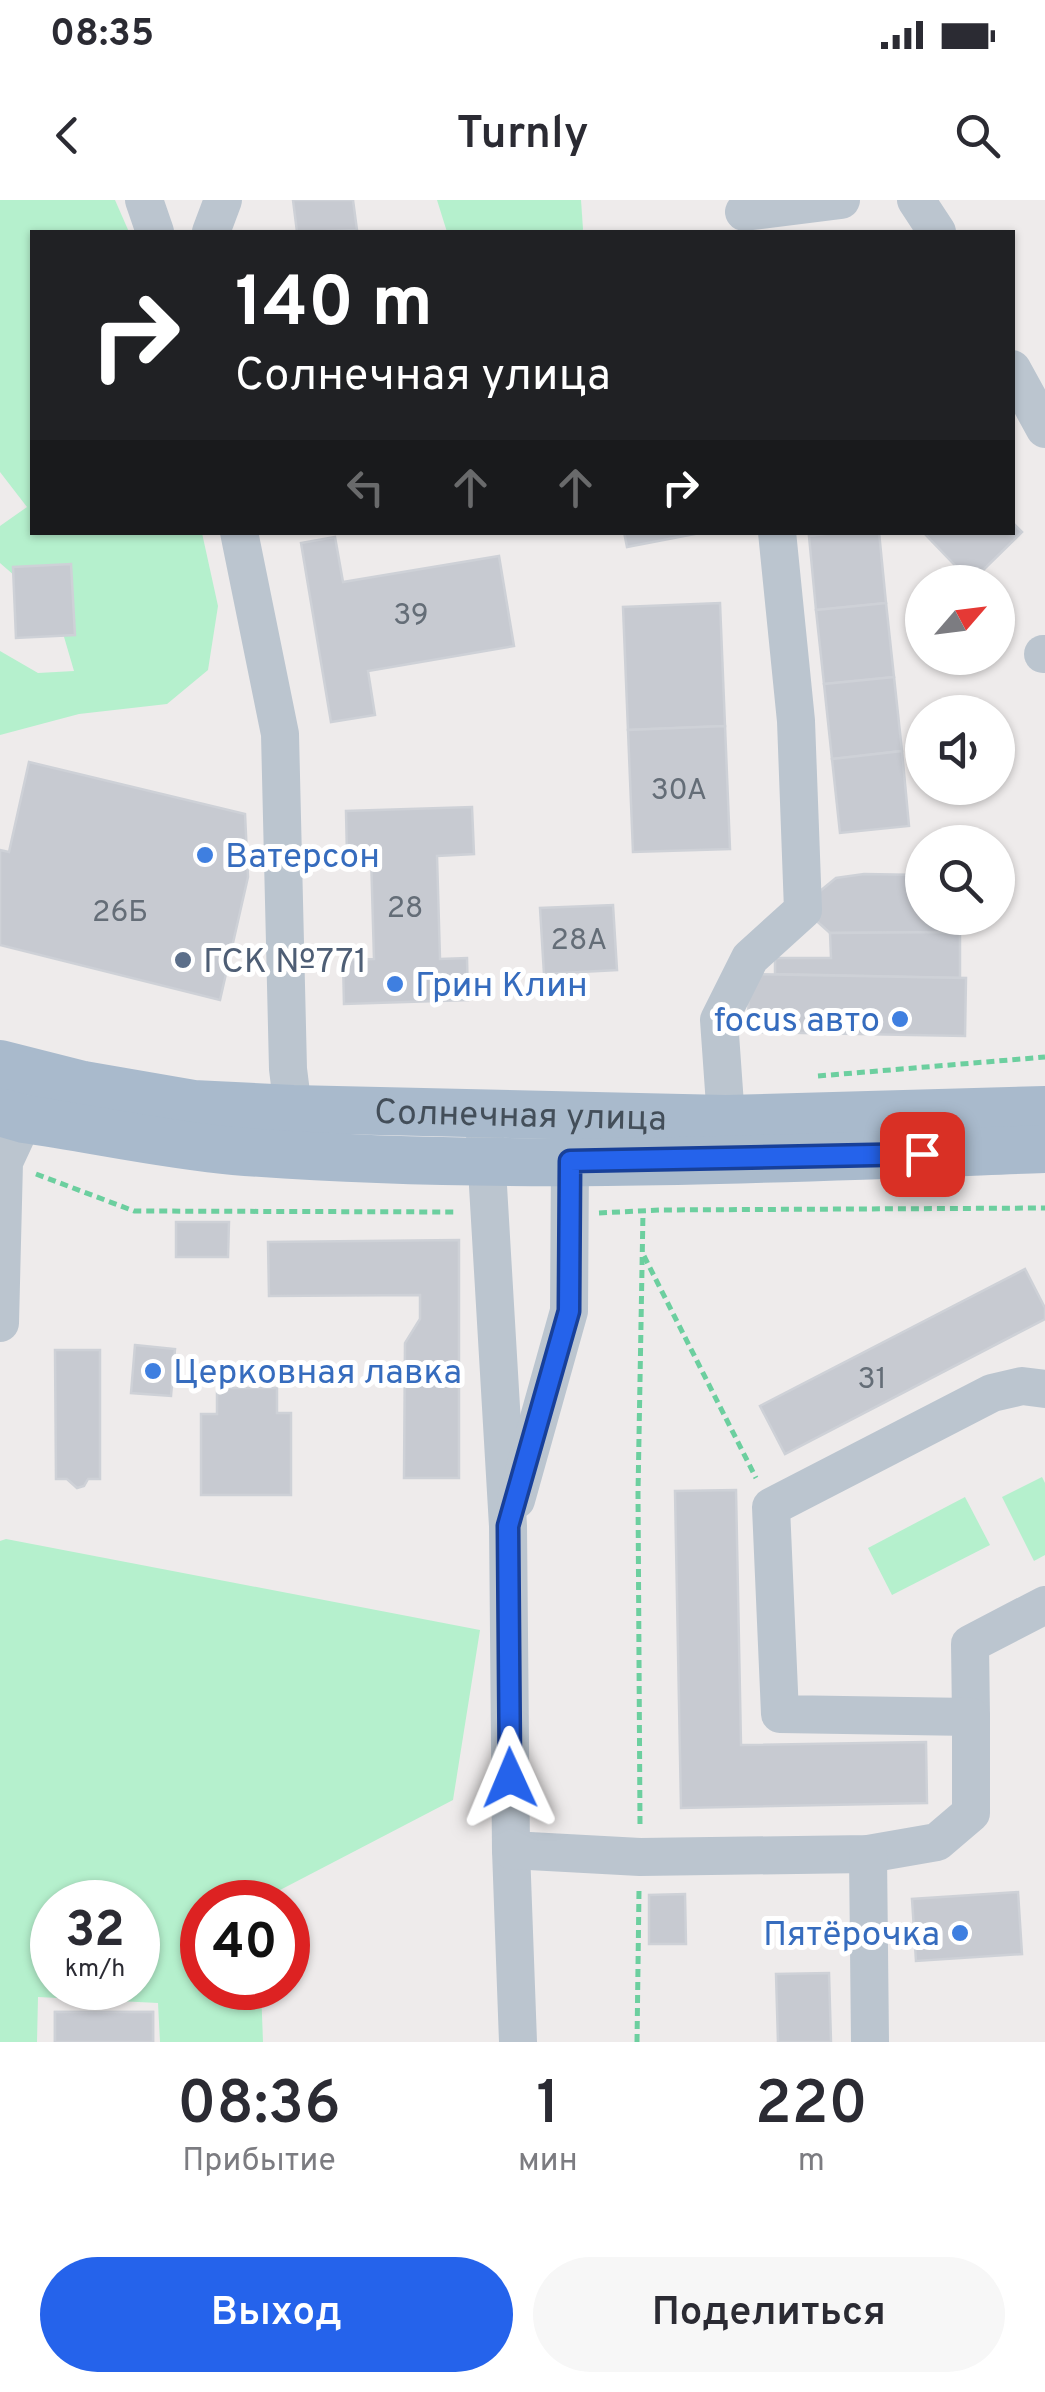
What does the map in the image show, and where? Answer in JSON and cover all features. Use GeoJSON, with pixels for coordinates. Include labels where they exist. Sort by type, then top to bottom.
{"type":"FeatureCollection","features":[{"type":"Feature","properties":{"kind":"main road","name":"Солнечная улица"},"geometry":{"type":"LineString","coordinates":[[0,1064],[83,1085],[193,1104],[293,1109],[726,1119],[1045,1110]]}},
{"type":"Feature","properties":{"kind":"main road","name":"Солнечная улица"},"geometry":{"type":"LineString","coordinates":[[12,1115],[231,1150],[486,1162],[1045,1149]]}},
{"type":"Feature","properties":{"kind":"street"},"geometry":{"type":"LineString","coordinates":[[144,200],[154,230]]}},
{"type":"Feature","properties":{"kind":"street"},"geometry":{"type":"LineString","coordinates":[[212,230],[222,200]]}},
{"type":"Feature","properties":{"kind":"street"},"geometry":{"type":"LineString","coordinates":[[745,215],[841,200]]}},
{"type":"Feature","properties":{"kind":"street"},"geometry":{"type":"LineString","coordinates":[[916,200],[936,230]]}},
{"type":"Feature","properties":{"kind":"street"},"geometry":{"type":"LineString","coordinates":[[1015,374],[1045,429]]}},
{"type":"Feature","properties":{"kind":"street"},"geometry":{"type":"LineString","coordinates":[[240,535],[280,734],[288,1069],[293,1109]]}},
{"type":"Feature","properties":{"kind":"street"},"geometry":{"type":"LineString","coordinates":[[726,1119],[719,1020],[750,958],[804,910],[796,721],[777,535]]}},
{"type":"Feature","properties":{"kind":"street"},"geometry":{"type":"LineString","coordinates":[[484,1112],[508,1526],[510,1850],[518,2042]]}},
{"type":"Feature","properties":{"kind":"street"},"geometry":{"type":"LineString","coordinates":[[0,1323],[4,1162],[12,1115]]}},
{"type":"Feature","properties":{"kind":"street"},"geometry":{"type":"LineString","coordinates":[[508,1526],[569,1311],[570,1161]]}},
{"type":"Feature","properties":{"kind":"street"},"geometry":{"type":"LineString","coordinates":[[971,1717],[780,1714],[771,1508],[992,1394],[1022,1386],[1045,1389]]}},
{"type":"Feature","properties":{"kind":"street"},"geometry":{"type":"LineString","coordinates":[[510,1850],[640,1858],[868,1854],[936,1842],[971,1813],[970,1644],[1045,1605]]}},
{"type":"Feature","properties":{"kind":"street"},"geometry":{"type":"LineString","coordinates":[[868,1854],[870,2042]]}},
{"type":"Feature","properties":{"kind":"path"},"geometry":{"type":"LineString","coordinates":[[801,1077],[1045,1057]]}},
{"type":"Feature","properties":{"kind":"path"},"geometry":{"type":"LineString","coordinates":[[636,2042],[643,1212]]}},
{"type":"Feature","properties":{"kind":"path"},"geometry":{"type":"LineString","coordinates":[[642,1252],[771,1508]]}},
{"type":"Feature","properties":{"kind":"green space"},"geometry":{"type":"Polygon","coordinates":[[[0,200],[115,200],[128,230],[30,230],[30,535],[202,535],[218,606],[208,670],[167,704],[79,714],[0,735],[0,651],[38,673],[74,671],[62,630],[30,589],[0,563],[0,526],[27,507],[0,472],[0,200]]]}},
{"type":"Feature","properties":{"kind":"green space"},"geometry":{"type":"Polygon","coordinates":[[[437,200],[581,200],[583,230],[446,230],[437,200]]]}},
{"type":"Feature","properties":{"kind":"green space"},"geometry":{"type":"Polygon","coordinates":[[[1042,1477],[1045,1555],[1034,1561],[1002,1497],[1042,1477]]]}},
{"type":"Feature","properties":{"kind":"green space"},"geometry":{"type":"Polygon","coordinates":[[[965,1497],[990,1545],[892,1595],[868,1548],[965,1497]]]}},
{"type":"Feature","properties":{"kind":"green space"},"geometry":{"type":"Polygon","coordinates":[[[6,1539],[480,1630],[453,1800],[299,1880],[180,1880],[180,2010],[262,2010],[263,2042],[160,2042],[160,1880],[30,1880],[30,2010],[38,2010],[37,2042],[0,2042],[0,1541],[6,1539]]]}},
{"type":"Feature","properties":{"kind":"building"},"geometry":{"type":"Polygon","coordinates":[[[293,200],[353,200],[357,230],[297,230],[293,200]]]}},
{"type":"Feature","properties":{"kind":"building"},"geometry":{"type":"Polygon","coordinates":[[[1015,525],[1022,532],[988,565],[955,565],[926,535],[1015,535],[1015,525]]]}},
{"type":"Feature","properties":{"kind":"building"},"geometry":{"type":"Polygon","coordinates":[[[625,535],[689,535],[627,547],[625,535]]]}},
{"type":"Feature","properties":{"kind":"building"},"geometry":{"type":"Polygon","coordinates":[[[879,535],[886,603],[816,610],[809,536],[879,535]]]}},
{"type":"Feature","properties":{"kind":"building"},"geometry":{"type":"Polygon","coordinates":[[[335,537],[343,582],[499,556],[514,646],[368,671],[375,715],[331,722],[301,543],[335,537]]]}},
{"type":"Feature","properties":{"kind":"building"},"geometry":{"type":"Polygon","coordinates":[[[71,564],[75,635],[16,638],[13,567],[71,564]]]}},
{"type":"Feature","properties":{"kind":"building"},"geometry":{"type":"Polygon","coordinates":[[[720,603],[725,726],[628,730],[623,607],[720,603]]]}},
{"type":"Feature","properties":{"kind":"building"},"geometry":{"type":"Polygon","coordinates":[[[886,603],[894,677],[824,684],[816,610],[886,603]]]}},
{"type":"Feature","properties":{"kind":"building"},"geometry":{"type":"Polygon","coordinates":[[[894,677],[902,751],[832,759],[824,684],[894,677]]]}},
{"type":"Feature","properties":{"kind":"building"},"geometry":{"type":"Polygon","coordinates":[[[725,726],[730,849],[633,852],[628,730],[725,726]]]}},
{"type":"Feature","properties":{"kind":"building"},"geometry":{"type":"Polygon","coordinates":[[[902,751],[909,825],[840,833],[832,759],[902,751]]]}},
{"type":"Feature","properties":{"kind":"building"},"geometry":{"type":"Polygon","coordinates":[[[29,762],[245,814],[248,877],[220,1000],[0,945],[0,850],[9,852],[29,762]]]}},
{"type":"Feature","properties":{"kind":"building"},"geometry":{"type":"Polygon","coordinates":[[[472,807],[474,854],[437,856],[440,959],[467,958],[468,1000],[344,1004],[343,960],[374,959],[371,855],[347,855],[346,811],[472,807]]]}},
{"type":"Feature","properties":{"kind":"building"},"geometry":{"type":"Polygon","coordinates":[[[905,875],[905,932],[830,933],[810,915],[814,896],[836,878],[905,875]]]}},
{"type":"Feature","properties":{"kind":"building"},"geometry":{"type":"Polygon","coordinates":[[[613,905],[617,970],[544,974],[540,908],[613,905]]]}},
{"type":"Feature","properties":{"kind":"building"},"geometry":{"type":"Polygon","coordinates":[[[830,933],[960,935],[960,978],[775,974],[775,958],[831,958],[830,933]]]}},
{"type":"Feature","properties":{"kind":"building"},"geometry":{"type":"Polygon","coordinates":[[[749,974],[966,978],[965,1036],[748,1032],[749,974]]]}},
{"type":"Feature","properties":{"kind":"building"},"geometry":{"type":"Polygon","coordinates":[[[176,1222],[229,1222],[228,1257],[176,1257],[176,1222]]]}},
{"type":"Feature","properties":{"kind":"building"},"geometry":{"type":"Polygon","coordinates":[[[459,1240],[459,1478],[404,1478],[405,1343],[420,1319],[420,1295],[269,1296],[268,1242],[459,1240]]]}},
{"type":"Feature","properties":{"kind":"building"},"geometry":{"type":"Polygon","coordinates":[[[1025,1269],[1045,1308],[1045,1319],[785,1454],[760,1406],[1025,1269]]]}},
{"type":"Feature","properties":{"kind":"building"},"geometry":{"type":"Polygon","coordinates":[[[135,1345],[175,1349],[171,1396],[131,1393],[135,1345]]]}},
{"type":"Feature","properties":{"kind":"building"},"geometry":{"type":"Polygon","coordinates":[[[55,1350],[100,1350],[100,1479],[88,1479],[77,1488],[67,1479],[56,1479],[55,1350]]]}},
{"type":"Feature","properties":{"kind":"building"},"geometry":{"type":"Polygon","coordinates":[[[217,1388],[277,1388],[277,1413],[291,1413],[291,1495],[201,1495],[201,1414],[217,1414],[217,1388]]]}},
{"type":"Feature","properties":{"kind":"building"},"geometry":{"type":"Polygon","coordinates":[[[736,1490],[741,1745],[926,1742],[927,1803],[681,1808],[675,1491],[736,1490]]]}},
{"type":"Feature","properties":{"kind":"building"},"geometry":{"type":"Polygon","coordinates":[[[1018,1892],[1022,1954],[916,1961],[912,1899],[1018,1892]]]}},
{"type":"Feature","properties":{"kind":"building"},"geometry":{"type":"Polygon","coordinates":[[[685,1894],[686,1944],[649,1944],[649,1895],[685,1894]]]}},
{"type":"Feature","properties":{"kind":"building"},"geometry":{"type":"Polygon","coordinates":[[[829,1973],[831,2042],[778,2042],[776,1974],[829,1973]]]}},
{"type":"Feature","properties":{"kind":"building"},"geometry":{"type":"Polygon","coordinates":[[[55,2012],[153,2012],[153,2042],[55,2042],[55,2012]]]}},
{"type":"Feature","properties":{"kind":"building"},"geometry":{"type":"Polygon","coordinates":[[[55,2012],[153,2012],[153,2042],[55,2042],[55,2012]]]}},
{"type":"Feature","properties":{"kind":"place","name":"Ватерсон"},"geometry":{"type":"Point","coordinates":[205,855]}},
{"type":"Feature","properties":{"kind":"place","name":"ГСК №771"},"geometry":{"type":"Point","coordinates":[183,960]}},
{"type":"Feature","properties":{"kind":"place","name":"Грин Клин"},"geometry":{"type":"Point","coordinates":[395,984]}},
{"type":"Feature","properties":{"kind":"place","name":"focus авто"},"geometry":{"type":"Point","coordinates":[900,1019]}},
{"type":"Feature","properties":{"kind":"place","name":"Церковная лавка"},"geometry":{"type":"Point","coordinates":[153,1371]}},
{"type":"Feature","properties":{"kind":"place","name":"Пятёрочка"},"geometry":{"type":"Point","coordinates":[960,1933]}},
{"type":"Feature","properties":{"kind":"route"},"geometry":{"type":"LineString","coordinates":[[510,1778],[508,1526],[569,1311],[570,1161],[922,1154]]}}]}
